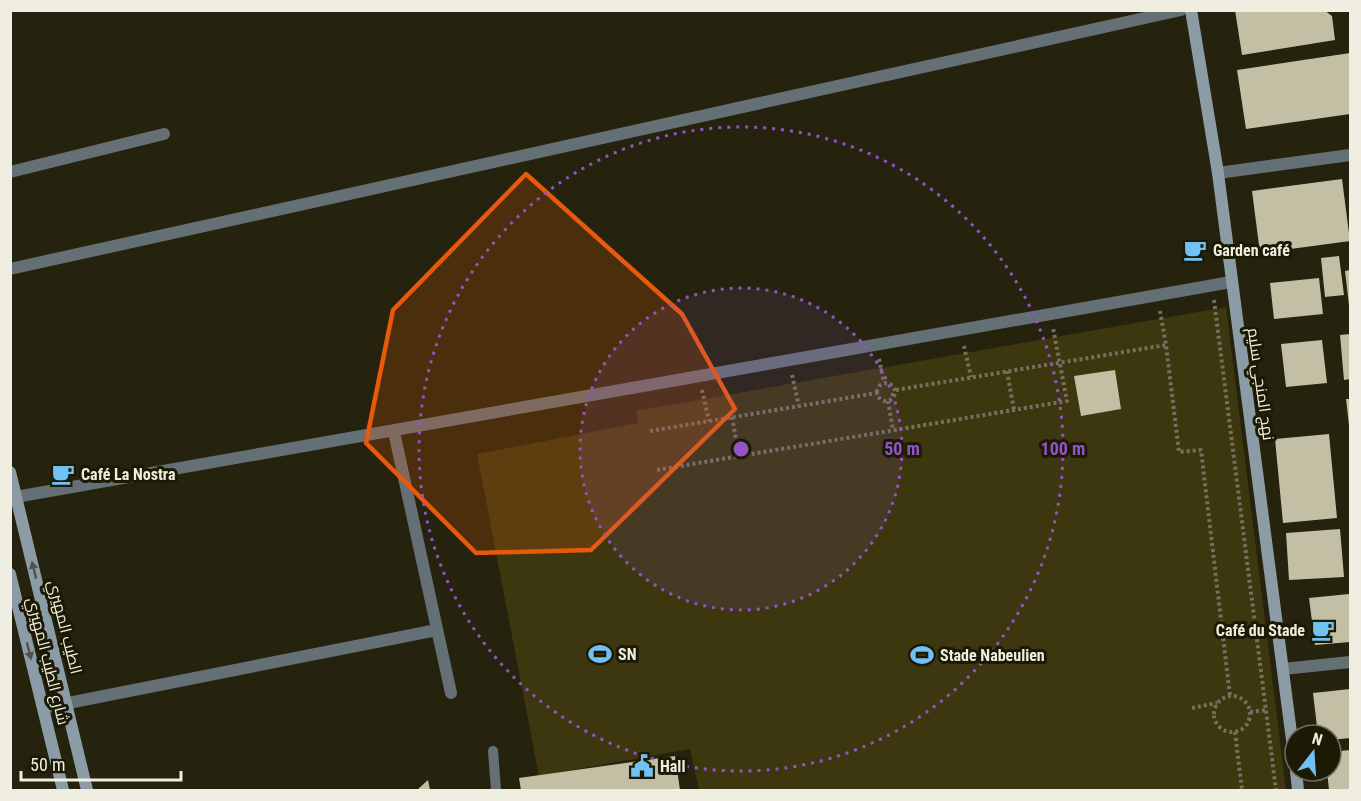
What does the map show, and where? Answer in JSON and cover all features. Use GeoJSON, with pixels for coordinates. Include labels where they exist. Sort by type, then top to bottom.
{"type":"FeatureCollection","features":[{"type":"Feature","properties":{"kind":"street"},"geometry":{"type":"LineString","coordinates":[[10,269],[1181,10]]}},
{"type":"Feature","properties":{"kind":"street","name":"نهج المنجي سليم"},"geometry":{"type":"LineString","coordinates":[[1191,10],[1218,173],[1290,723]]}},
{"type":"Feature","properties":{"kind":"street"},"geometry":{"type":"LineString","coordinates":[[10,171],[165,134]]}},
{"type":"Feature","properties":{"kind":"street"},"geometry":{"type":"LineString","coordinates":[[1218,173],[1350,155]]}},
{"type":"Feature","properties":{"kind":"street"},"geometry":{"type":"LineString","coordinates":[[14,498],[1231,282]]}},
{"type":"Feature","properties":{"kind":"street"},"geometry":{"type":"LineString","coordinates":[[394,432],[451,693]]}},
{"type":"Feature","properties":{"kind":"street","name":"الطيب المهيري"},"geometry":{"type":"LineString","coordinates":[[10,472],[14,498],[87,790]]}},
{"type":"Feature","properties":{"kind":"street","name":"شارع الطيب المهيري"},"geometry":{"type":"LineString","coordinates":[[10,574],[63,790]]}},
{"type":"Feature","properties":{"kind":"street"},"geometry":{"type":"LineString","coordinates":[[43,708],[438,630]]}},
{"type":"Feature","properties":{"kind":"street"},"geometry":{"type":"LineString","coordinates":[[1283,669],[1350,662]]}},
{"type":"Feature","properties":{"kind":"lane"},"geometry":{"type":"LineString","coordinates":[[493,751],[496,790]]}},
{"type":"Feature","properties":{"kind":"path"},"geometry":{"type":"LineString","coordinates":[[1212,286],[1276,790]]}},
{"type":"Feature","properties":{"kind":"path"},"geometry":{"type":"LineString","coordinates":[[1157,296],[1166,345],[1179,452],[1201,450],[1230,696]]}},
{"type":"Feature","properties":{"kind":"path"},"geometry":{"type":"LineString","coordinates":[[657,470],[1067,401],[1050,315]]}},
{"type":"Feature","properties":{"kind":"path"},"geometry":{"type":"LineString","coordinates":[[961,331],[971,377]]}},
{"type":"Feature","properties":{"kind":"path"},"geometry":{"type":"LineString","coordinates":[[896,390],[1166,345]]}},
{"type":"Feature","properties":{"kind":"path"},"geometry":{"type":"LineString","coordinates":[[876,346],[884,382]]}},
{"type":"Feature","properties":{"kind":"path"},"geometry":{"type":"LineString","coordinates":[[789,362],[799,406]]}},
{"type":"Feature","properties":{"kind":"path"},"geometry":{"type":"LineString","coordinates":[[1007,371],[1014,410]]}},
{"type":"Feature","properties":{"kind":"path"},"geometry":{"type":"LineString","coordinates":[[699,378],[709,421]]}},
{"type":"Feature","properties":{"kind":"path"},"geometry":{"type":"LineString","coordinates":[[884,382],[892,384],[896,390],[894,397],[888,401],[881,399],[877,393],[878,386],[884,382]]}},
{"type":"Feature","properties":{"kind":"path"},"geometry":{"type":"LineString","coordinates":[[650,431],[877,393]]}},
{"type":"Feature","properties":{"kind":"path"},"geometry":{"type":"LineString","coordinates":[[888,401],[893,430]]}},
{"type":"Feature","properties":{"kind":"path"},"geometry":{"type":"LineString","coordinates":[[732,417],[739,456]]}},
{"type":"Feature","properties":{"kind":"path"},"geometry":{"type":"LineString","coordinates":[[1192,708],[1218,703],[1230,696],[1237,697],[1244,700],[1250,712],[1247,725],[1234,732],[1221,729],[1216,723],[1215,710],[1218,703]]}},
{"type":"Feature","properties":{"kind":"path"},"geometry":{"type":"LineString","coordinates":[[1234,732],[1242,790]]}},
{"type":"Feature","properties":{"kind":"highlighted area"},"geometry":{"type":"Polygon","coordinates":[[[526,174],[682,314],[735,409],[591,550],[476,553],[366,443],[393,310],[526,174]]]}},
{"type":"Feature","properties":{"kind":"shaded area"},"geometry":{"type":"Polygon","coordinates":[[[1226,307],[1283,766],[1283,783],[1285,783],[1286,790],[699,790],[690,749],[539,776],[477,454],[638,423],[636,411],[1226,307]]]}},
{"type":"Feature","properties":{"kind":"building"},"geometry":{"type":"Polygon","coordinates":[[[1235,10],[1324,10],[1332,16],[1335,40],[1242,55],[1235,10]]]}},
{"type":"Feature","properties":{"kind":"building"},"geometry":{"type":"Polygon","coordinates":[[[1350,53],[1350,114],[1246,129],[1237,70],[1350,53]]]}},
{"type":"Feature","properties":{"kind":"building"},"geometry":{"type":"Polygon","coordinates":[[[1342,179],[1350,241],[1260,253],[1252,191],[1342,179]]]}},
{"type":"Feature","properties":{"kind":"building"},"geometry":{"type":"Polygon","coordinates":[[[1339,256],[1344,295],[1325,297],[1321,258],[1339,256]]]}},
{"type":"Feature","properties":{"kind":"building"},"geometry":{"type":"Polygon","coordinates":[[[1350,270],[1350,304],[1349,305],[1345,271],[1350,270]]]}},
{"type":"Feature","properties":{"kind":"building"},"geometry":{"type":"Polygon","coordinates":[[[1319,278],[1323,314],[1274,319],[1270,283],[1319,278]]]}},
{"type":"Feature","properties":{"kind":"building"},"geometry":{"type":"Polygon","coordinates":[[[1350,334],[1350,379],[1344,380],[1340,335],[1350,334]]]}},
{"type":"Feature","properties":{"kind":"building"},"geometry":{"type":"Polygon","coordinates":[[[1322,340],[1327,383],[1286,387],[1281,344],[1322,340]]]}},
{"type":"Feature","properties":{"kind":"building"},"geometry":{"type":"Polygon","coordinates":[[[1115,370],[1121,409],[1081,416],[1074,376],[1115,370]]]}},
{"type":"Feature","properties":{"kind":"building"},"geometry":{"type":"Polygon","coordinates":[[[1346,399],[1350,399],[1350,425],[1349,425],[1346,399]]]}},
{"type":"Feature","properties":{"kind":"building"},"geometry":{"type":"Polygon","coordinates":[[[1329,434],[1337,518],[1283,523],[1275,439],[1329,434]]]}},
{"type":"Feature","properties":{"kind":"building"},"geometry":{"type":"Polygon","coordinates":[[[1340,529],[1344,577],[1289,580],[1286,533],[1340,529]]]}},
{"type":"Feature","properties":{"kind":"building"},"geometry":{"type":"Polygon","coordinates":[[[1349,594],[1350,642],[1315,645],[1309,598],[1349,594]]]}},
{"type":"Feature","properties":{"kind":"building"},"geometry":{"type":"Polygon","coordinates":[[[1350,689],[1350,738],[1343,739],[1343,723],[1317,723],[1313,693],[1350,689]]]}},
{"type":"Feature","properties":{"kind":"building"},"geometry":{"type":"Polygon","coordinates":[[[1350,750],[1350,790],[1329,790],[1328,783],[1343,783],[1343,751],[1350,750]]]}},
{"type":"Feature","properties":{"kind":"building","name":"Hall"},"geometry":{"type":"Polygon","coordinates":[[[675,756],[680,790],[521,790],[519,778],[675,756]]]}},
{"type":"Feature","properties":{"kind":"building"},"geometry":{"type":"Polygon","coordinates":[[[428,780],[430,790],[417,790],[428,780]]]}},
{"type":"Feature","properties":{"kind":"place","name":"Garden café"},"geometry":{"type":"Point","coordinates":[1195,250]}},
{"type":"Feature","properties":{"kind":"place","name":"Café La Nostra"},"geometry":{"type":"Point","coordinates":[63,474]}},
{"type":"Feature","properties":{"kind":"place","name":"Café du Stade"},"geometry":{"type":"Point","coordinates":[1323,630]}},
{"type":"Feature","properties":{"kind":"place","name":"SN"},"geometry":{"type":"Point","coordinates":[600,654]}},
{"type":"Feature","properties":{"kind":"place","name":"Stade Nabeulien"},"geometry":{"type":"Point","coordinates":[922,655]}},
{"type":"Feature","properties":{"kind":"place","name":"Hall"},"geometry":{"type":"Point","coordinates":[642,766]}}]}
